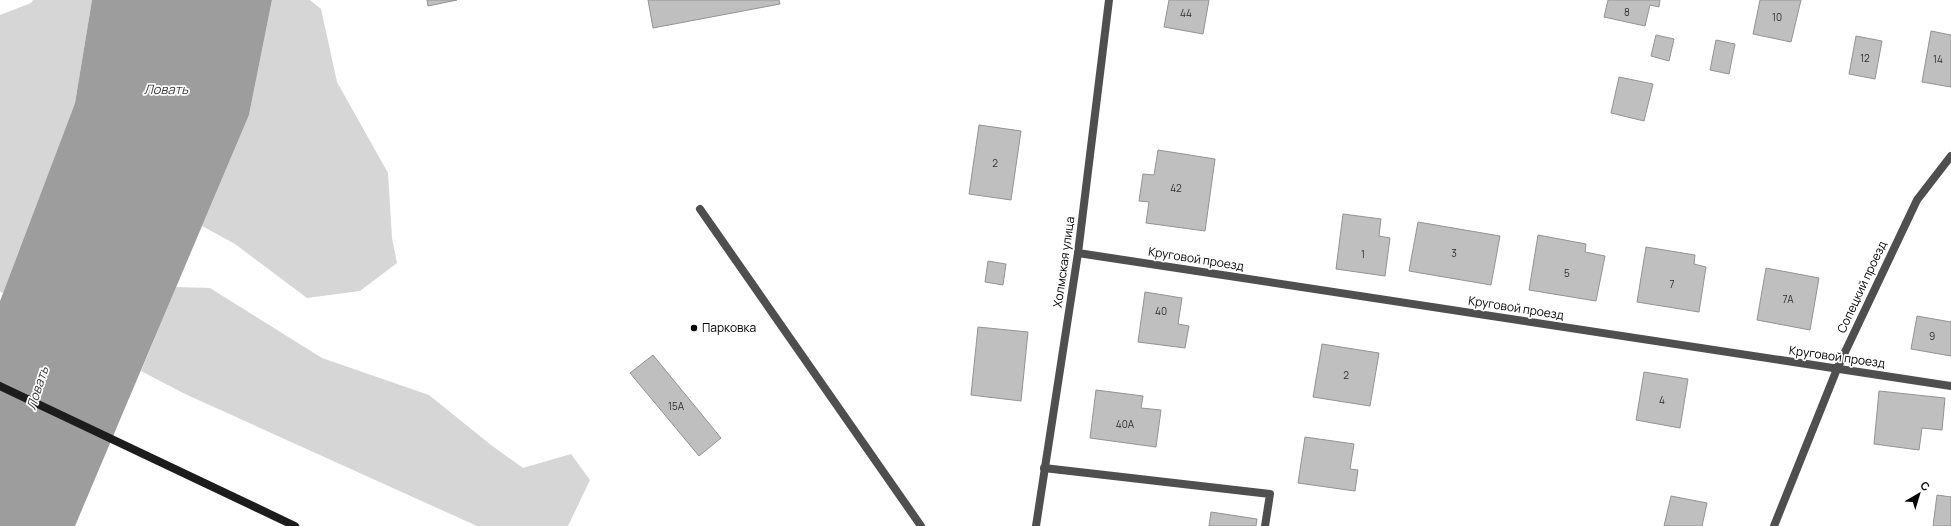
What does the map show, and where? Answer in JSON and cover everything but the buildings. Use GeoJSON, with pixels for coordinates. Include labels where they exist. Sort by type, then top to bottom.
{"type":"FeatureCollection","features":[{"type":"Feature","properties":{"kind":"main road"},"geometry":{"type":"LineString","coordinates":[[0,386],[295,526]]}},
{"type":"Feature","properties":{"kind":"street","name":"Холмская улица"},"geometry":{"type":"LineString","coordinates":[[1036,526],[1078,253],[1109,0]]}},
{"type":"Feature","properties":{"kind":"street","name":"Сопецкий проезд"},"geometry":{"type":"LineString","coordinates":[[1774,526],[1837,369],[1917,200],[1951,156]]}},
{"type":"Feature","properties":{"kind":"street"},"geometry":{"type":"LineString","coordinates":[[700,209],[921,526]]}},
{"type":"Feature","properties":{"kind":"street","name":"Круговой проезд"},"geometry":{"type":"LineString","coordinates":[[1078,253],[1951,386]]}},
{"type":"Feature","properties":{"kind":"street"},"geometry":{"type":"LineString","coordinates":[[1044,468],[1270,494],[1265,526]]}},
{"type":"Feature","properties":{"kind":"shaded area"},"geometry":{"type":"Polygon","coordinates":[[[33,0],[92,0],[75,103],[3,293],[0,292],[0,15],[31,3],[33,0]]]}},
{"type":"Feature","properties":{"kind":"shaded area"},"geometry":{"type":"Polygon","coordinates":[[[272,0],[310,0],[321,9],[337,82],[388,173],[392,238],[397,263],[360,291],[307,298],[235,244],[202,226],[249,115],[272,0]]]}},
{"type":"Feature","properties":{"kind":"shaded area"},"geometry":{"type":"Polygon","coordinates":[[[176,287],[210,288],[322,358],[429,395],[491,445],[523,468],[571,454],[590,480],[568,526],[477,526],[185,394],[141,371],[176,287]]]}},
{"type":"Feature","properties":{"kind":"water","name":"Ловать"},"geometry":{"type":"Polygon","coordinates":[[[92,0],[272,0],[249,115],[75,526],[0,526],[0,301],[75,103],[92,0]]]}},
{"type":"Feature","properties":{"kind":"place","name":"Парковка"},"geometry":{"type":"Point","coordinates":[694,328]}}]}
